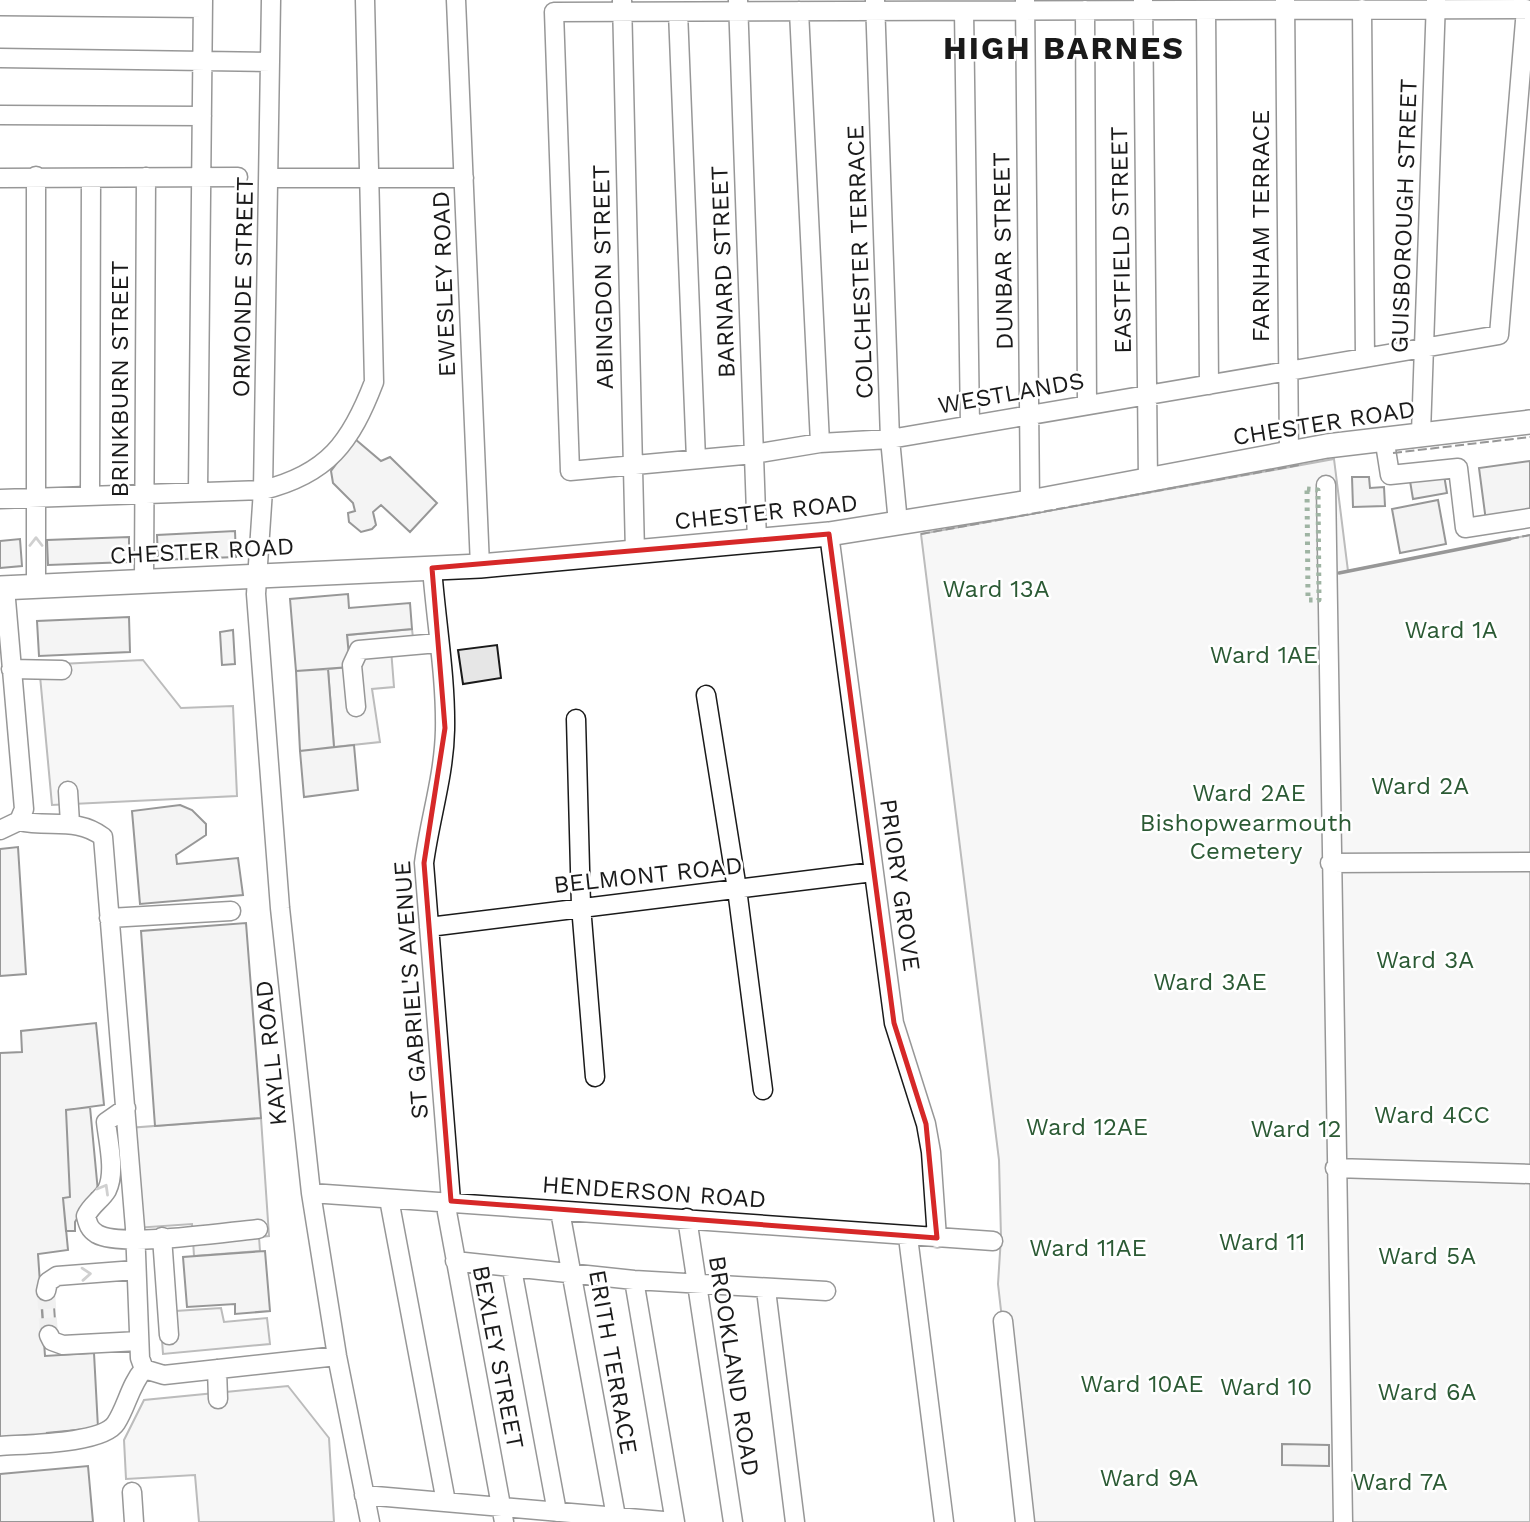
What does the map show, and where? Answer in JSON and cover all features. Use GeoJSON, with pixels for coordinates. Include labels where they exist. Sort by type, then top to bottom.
{"type":"FeatureCollection","features":[{"type":"Feature","properties":{"kind":"main road","name":"CHESTER ROAD"},"geometry":{"type":"LineString","coordinates":[[2,588],[256,574],[480,566],[829,534],[1030,502],[1289,453],[1421,433],[1530,422]]}},
{"type":"Feature","properties":{"kind":"street","name":"ORMONDE STREET"},"geometry":{"type":"LineString","coordinates":[[256,574],[263,489],[271,178],[271,0]]}},
{"type":"Feature","properties":{"kind":"street"},"geometry":{"type":"LineString","coordinates":[[0,499],[263,489],[286,484],[319,468],[353,431],[374,383],[365,0]]}},
{"type":"Feature","properties":{"kind":"street","name":"EWESLEY ROAD"},"geometry":{"type":"LineString","coordinates":[[456,0],[480,566]]}},
{"type":"Feature","properties":{"kind":"street"},"geometry":{"type":"LineString","coordinates":[[0,6],[203,4],[198,491]]}},
{"type":"Feature","properties":{"kind":"street"},"geometry":{"type":"LineString","coordinates":[[622,6],[678,12],[738,6],[799,11],[876,6],[964,11],[1025,5],[1085,10],[1143,5],[1206,10],[1285,5],[1362,9],[1436,5]]}},
{"type":"Feature","properties":{"kind":"street","name":"DUNBAR STREET"},"geometry":{"type":"LineString","coordinates":[[1025,5],[1030,502]]}},
{"type":"Feature","properties":{"kind":"street","name":"EASTFIELD STREET"},"geometry":{"type":"LineString","coordinates":[[1143,5],[1148,480]]}},
{"type":"Feature","properties":{"kind":"street","name":"FARNHAM TERRACE"},"geometry":{"type":"LineString","coordinates":[[1285,5],[1286,371],[1289,453]]}},
{"type":"Feature","properties":{"kind":"street","name":"WESTLANDS"},"geometry":{"type":"LineString","coordinates":[[622,6],[554,12],[570,471],[754,454],[820,443],[890,439],[1499,335],[1527,9],[1436,5]]}},
{"type":"Feature","properties":{"kind":"street","name":"GUISBOROUGH STREET"},"geometry":{"type":"LineString","coordinates":[[1421,433],[1436,5]]}},
{"type":"Feature","properties":{"kind":"street","name":"ABINGDON STREET"},"geometry":{"type":"LineString","coordinates":[[622,6],[635,553]]}},
{"type":"Feature","properties":{"kind":"street","name":"BARNARD STREET"},"geometry":{"type":"LineString","coordinates":[[738,6],[757,541]]}},
{"type":"Feature","properties":{"kind":"street","name":"COLCHESTER TERRACE"},"geometry":{"type":"LineString","coordinates":[[876,6],[890,439],[898,523]]}},
{"type":"Feature","properties":{"kind":"street"},"geometry":{"type":"LineString","coordinates":[[1362,9],[1365,358]]}},
{"type":"Feature","properties":{"kind":"street"},"geometry":{"type":"LineString","coordinates":[[1085,10],[1087,405]]}},
{"type":"Feature","properties":{"kind":"street"},"geometry":{"type":"LineString","coordinates":[[1206,10],[1209,384]]}},
{"type":"Feature","properties":{"kind":"street"},"geometry":{"type":"LineString","coordinates":[[799,11],[820,443]]}},
{"type":"Feature","properties":{"kind":"street"},"geometry":{"type":"LineString","coordinates":[[964,11],[970,425]]}},
{"type":"Feature","properties":{"kind":"street"},"geometry":{"type":"LineString","coordinates":[[678,12],[696,459]]}},
{"type":"Feature","properties":{"kind":"street"},"geometry":{"type":"LineString","coordinates":[[0,58],[270,62]]}},
{"type":"Feature","properties":{"kind":"street"},"geometry":{"type":"LineString","coordinates":[[0,115],[202,116]]}},
{"type":"Feature","properties":{"kind":"street"},"geometry":{"type":"LineString","coordinates":[[36,176],[36,586]]}},
{"type":"Feature","properties":{"kind":"street","name":"BRINKBURN STREET"},"geometry":{"type":"LineString","coordinates":[[144,580],[146,177]]}},
{"type":"Feature","properties":{"kind":"street"},"geometry":{"type":"LineString","coordinates":[[0,178],[238,177]]}},
{"type":"Feature","properties":{"kind":"street"},"geometry":{"type":"LineString","coordinates":[[90,494],[91,178]]}},
{"type":"Feature","properties":{"kind":"street"},"geometry":{"type":"LineString","coordinates":[[271,178],[464,178]]}},
{"type":"Feature","properties":{"kind":"street"},"geometry":{"type":"LineString","coordinates":[[1384,438],[1390,475],[1458,468],[1465,528],[1530,518]]}},
{"type":"Feature","properties":{"kind":"street"},"geometry":{"type":"LineString","coordinates":[[1326,485],[1342,1522]]}},
{"type":"Feature","properties":{"kind":"street","name":"PRIORY GROVE"},"geometry":{"type":"LineString","coordinates":[[829,534],[894,1023],[921,1106],[932,1152],[937,1238]]}},
{"type":"Feature","properties":{"kind":"street","name":"ST GABRIEL'S AVENUE"},"geometry":{"type":"LineString","coordinates":[[432,568],[445,728],[440,784],[430,815],[424,863],[451,1201]]}},
{"type":"Feature","properties":{"kind":"street","name":"KAYLL ROAD"},"geometry":{"type":"LineString","coordinates":[[256,574],[280,908],[312,1193],[337,1356],[370,1522]]}},
{"type":"Feature","properties":{"kind":"street"},"geometry":{"type":"LineString","coordinates":[[0,830],[19,821],[24,809],[2,588]]}},
{"type":"Feature","properties":{"kind":"street"},"geometry":{"type":"LineString","coordinates":[[356,707],[352,665],[359,650],[438,643]]}},
{"type":"Feature","properties":{"kind":"street"},"geometry":{"type":"LineString","coordinates":[[12,669],[62,670]]}},
{"type":"Feature","properties":{"kind":"street"},"geometry":{"type":"LineString","coordinates":[[706,695],[737,890],[763,1090]]}},
{"type":"Feature","properties":{"kind":"street"},"geometry":{"type":"LineString","coordinates":[[576,719],[580,906],[595,1077]]}},
{"type":"Feature","properties":{"kind":"street"},"geometry":{"type":"LineString","coordinates":[[68,791],[70,823]]}},
{"type":"Feature","properties":{"kind":"street"},"geometry":{"type":"LineString","coordinates":[[19,821],[32,825],[70,823],[92,829],[103,837],[126,1108],[139,1341],[144,1369]]}},
{"type":"Feature","properties":{"kind":"street"},"geometry":{"type":"LineString","coordinates":[[1330,863],[1530,862]]}},
{"type":"Feature","properties":{"kind":"street","name":"BELMONT ROAD"},"geometry":{"type":"LineString","coordinates":[[429,927],[580,906],[737,890],[873,872]]}},
{"type":"Feature","properties":{"kind":"street"},"geometry":{"type":"LineString","coordinates":[[109,918],[231,911]]}},
{"type":"Feature","properties":{"kind":"street"},"geometry":{"type":"LineString","coordinates":[[126,1108],[106,1122],[109,1187],[91,1206],[86,1216],[89,1228],[99,1235],[134,1240],[258,1229]]}},
{"type":"Feature","properties":{"kind":"street"},"geometry":{"type":"LineString","coordinates":[[1335,1168],[1530,1174]]}},
{"type":"Feature","properties":{"kind":"street","name":"HENDERSON ROAD"},"geometry":{"type":"LineString","coordinates":[[312,1193],[993,1241]]}},
{"type":"Feature","properties":{"kind":"street"},"geometry":{"type":"LineString","coordinates":[[389,1199],[446,1502]]}},
{"type":"Feature","properties":{"kind":"street","name":"BEXLEY STREET"},"geometry":{"type":"LineString","coordinates":[[451,1201],[447,1212],[502,1515]]}},
{"type":"Feature","properties":{"kind":"street","name":"ERITH TERRACE"},"geometry":{"type":"LineString","coordinates":[[560,1211],[617,1520]]}},
{"type":"Feature","properties":{"kind":"street","name":"BROOKLAND ROAD"},"geometry":{"type":"LineString","coordinates":[[687,1218],[694,1282],[733,1522]]}},
{"type":"Feature","properties":{"kind":"street"},"geometry":{"type":"LineString","coordinates":[[162,1237],[169,1335]]}},
{"type":"Feature","properties":{"kind":"street"},"geometry":{"type":"LineString","coordinates":[[908,1237],[944,1522]]}},
{"type":"Feature","properties":{"kind":"street"},"geometry":{"type":"LineString","coordinates":[[455,1261],[634,1280],[694,1282],[766,1290],[826,1291]]}},
{"type":"Feature","properties":{"kind":"street"},"geometry":{"type":"LineString","coordinates":[[512,1269],[557,1512]]}},
{"type":"Feature","properties":{"kind":"street"},"geometry":{"type":"LineString","coordinates":[[46,1292],[48,1282],[57,1276],[135,1270]]}},
{"type":"Feature","properties":{"kind":"street"},"geometry":{"type":"LineString","coordinates":[[364,1495],[446,1502],[502,1515],[557,1512],[617,1520],[675,1522],[634,1280]]}},
{"type":"Feature","properties":{"kind":"street"},"geometry":{"type":"LineString","coordinates":[[766,1290],[795,1522]]}},
{"type":"Feature","properties":{"kind":"street"},"geometry":{"type":"LineString","coordinates":[[1003,1321],[1025,1522]]}},
{"type":"Feature","properties":{"kind":"street"},"geometry":{"type":"LineString","coordinates":[[50,1335],[52,1341],[63,1345],[139,1341]]}},
{"type":"Feature","properties":{"kind":"street"},"geometry":{"type":"LineString","coordinates":[[144,1369],[164,1375],[337,1356]]}},
{"type":"Feature","properties":{"kind":"street"},"geometry":{"type":"LineString","coordinates":[[0,1446],[57,1442],[104,1433],[117,1422],[137,1377],[144,1369]]}},
{"type":"Feature","properties":{"kind":"street"},"geometry":{"type":"LineString","coordinates":[[217,1369],[218,1399]]}},
{"type":"Feature","properties":{"kind":"street"},"geometry":{"type":"LineString","coordinates":[[132,1492],[134,1522]]}},
{"type":"Feature","properties":{"kind":"highlighted area"},"geometry":{"type":"Polygon","coordinates":[[[829,534],[894,1023],[926,1124],[937,1238],[451,1201],[424,863],[445,728],[432,568],[829,534]]]}},
{"type":"Feature","properties":{"kind":"shaded area","name":"Bishopwearmouth Cemetery"},"geometry":{"type":"Polygon","coordinates":[[[1334,459],[1348,571],[1530,535],[1530,1522],[1025,1522],[998,1284],[1001,1237],[999,1160],[921,534],[1334,459]]]}},
{"type":"Feature","properties":{"kind":"shaded area"},"geometry":{"type":"Polygon","coordinates":[[[412,629],[414,647],[391,649],[394,687],[372,689],[380,742],[334,747],[328,669],[350,667],[347,635],[412,629]]]}},
{"type":"Feature","properties":{"kind":"shaded area"},"geometry":{"type":"Polygon","coordinates":[[[143,660],[181,708],[233,706],[237,796],[52,805],[39,665],[143,660]]]}},
{"type":"Feature","properties":{"kind":"shaded area"},"geometry":{"type":"Polygon","coordinates":[[[261,1118],[269,1236],[259,1237],[260,1251],[194,1256],[192,1224],[135,1228],[128,1128],[261,1118]]]}},
{"type":"Feature","properties":{"kind":"shaded area"},"geometry":{"type":"Polygon","coordinates":[[[221,1308],[224,1322],[267,1318],[270,1344],[163,1354],[160,1312],[221,1308]]]}},
{"type":"Feature","properties":{"kind":"shaded area"},"geometry":{"type":"Polygon","coordinates":[[[288,1386],[329,1438],[334,1522],[199,1522],[195,1475],[126,1479],[124,1440],[144,1400],[288,1386]]]}},
{"type":"Feature","properties":{"kind":"building"},"geometry":{"type":"Polygon","coordinates":[[[355,439],[381,461],[390,457],[437,503],[410,532],[381,505],[373,512],[376,525],[372,529],[361,532],[349,522],[348,513],[355,511],[353,503],[333,483],[331,471],[355,439]]]}},
{"type":"Feature","properties":{"kind":"building"},"geometry":{"type":"Polygon","coordinates":[[[1530,461],[1530,515],[1486,521],[1479,468],[1530,461]]]}},
{"type":"Feature","properties":{"kind":"building"},"geometry":{"type":"Polygon","coordinates":[[[1444,475],[1447,493],[1413,499],[1410,481],[1444,475]]]}},
{"type":"Feature","properties":{"kind":"building"},"geometry":{"type":"Polygon","coordinates":[[[1352,477],[1369,477],[1370,488],[1384,487],[1385,506],[1353,507],[1352,477]]]}},
{"type":"Feature","properties":{"kind":"building"},"geometry":{"type":"Polygon","coordinates":[[[1438,500],[1446,544],[1400,553],[1392,509],[1438,500]]]}},
{"type":"Feature","properties":{"kind":"building"},"geometry":{"type":"Polygon","coordinates":[[[235,531],[236,557],[158,560],[157,535],[235,531]]]}},
{"type":"Feature","properties":{"kind":"building"},"geometry":{"type":"Polygon","coordinates":[[[129,537],[129,562],[48,565],[47,540],[129,537]]]}},
{"type":"Feature","properties":{"kind":"building"},"geometry":{"type":"Polygon","coordinates":[[[20,539],[22,566],[0,568],[0,541],[20,539]]]}},
{"type":"Feature","properties":{"kind":"building"},"geometry":{"type":"Polygon","coordinates":[[[348,594],[349,608],[410,603],[412,629],[347,635],[350,667],[296,671],[290,599],[348,594]]]}},
{"type":"Feature","properties":{"kind":"building"},"geometry":{"type":"Polygon","coordinates":[[[129,617],[130,652],[39,656],[37,621],[129,617]]]}},
{"type":"Feature","properties":{"kind":"building"},"geometry":{"type":"Polygon","coordinates":[[[233,630],[235,664],[222,665],[220,632],[233,630]]]}},
{"type":"Feature","properties":{"kind":"building"},"geometry":{"type":"Polygon","coordinates":[[[497,645],[501,678],[463,684],[458,650],[497,645]]]}},
{"type":"Feature","properties":{"kind":"building"},"geometry":{"type":"Polygon","coordinates":[[[328,669],[334,747],[300,751],[296,671],[328,669]]]}},
{"type":"Feature","properties":{"kind":"building"},"geometry":{"type":"Polygon","coordinates":[[[354,745],[358,790],[304,797],[300,751],[354,745]]]}},
{"type":"Feature","properties":{"kind":"building"},"geometry":{"type":"Polygon","coordinates":[[[180,805],[192,810],[206,824],[206,835],[176,855],[177,864],[238,858],[243,895],[140,904],[132,811],[180,805]]]}},
{"type":"Feature","properties":{"kind":"building"},"geometry":{"type":"Polygon","coordinates":[[[18,847],[26,974],[0,976],[0,849],[18,847]]]}},
{"type":"Feature","properties":{"kind":"building"},"geometry":{"type":"Polygon","coordinates":[[[246,923],[261,1118],[155,1126],[141,931],[246,923]]]}},
{"type":"Feature","properties":{"kind":"building"},"geometry":{"type":"Polygon","coordinates":[[[96,1023],[104,1105],[66,1110],[70,1197],[63,1198],[68,1250],[38,1254],[45,1356],[94,1353],[98,1428],[47,1433],[48,1438],[0,1441],[0,1053],[22,1052],[21,1031],[96,1023]]]}},
{"type":"Feature","properties":{"kind":"building"},"geometry":{"type":"Polygon","coordinates":[[[90,1107],[98,1192],[92,1193],[75,1222],[75,1231],[66,1231],[63,1198],[70,1197],[66,1110],[90,1107]]]}},
{"type":"Feature","properties":{"kind":"building"},"geometry":{"type":"Polygon","coordinates":[[[265,1251],[270,1311],[235,1314],[235,1304],[187,1307],[183,1257],[265,1251]]]}},
{"type":"Feature","properties":{"kind":"building"},"geometry":{"type":"Polygon","coordinates":[[[53,1291],[56,1335],[44,1335],[41,1292],[53,1291]]]}},
{"type":"Feature","properties":{"kind":"building"},"geometry":{"type":"Polygon","coordinates":[[[1282,1444],[1329,1445],[1329,1466],[1282,1465],[1282,1444]]]}},
{"type":"Feature","properties":{"kind":"building"},"geometry":{"type":"Polygon","coordinates":[[[88,1466],[93,1522],[0,1522],[0,1474],[88,1466]]]}},
{"type":"Feature","properties":{"kind":"tunnel"},"geometry":{"type":"LineString","coordinates":[[46,1291],[49,1335]]}},
{"type":"Feature","properties":{"kind":"hedge"},"geometry":{"type":"LineString","coordinates":[[1307,489],[1318,490],[1319,600],[1308,600],[1307,489]]}},
{"type":"Feature","properties":{"kind":"fence"},"geometry":{"type":"LineString","coordinates":[[1393,453],[1530,437]]}},
{"type":"Feature","properties":{"kind":"fence"},"geometry":{"type":"LineString","coordinates":[[921,534],[1299,465]]}},
{"type":"Feature","properties":{"kind":"fence"},"geometry":{"type":"LineString","coordinates":[[1510,539],[1530,535]]}},
{"type":"Feature","properties":{"kind":"wall"},"geometry":{"type":"LineString","coordinates":[[1339,573],[1510,539]]}},
{"type":"Feature","properties":{"kind":"district","name":"HIGH BARNES"},"geometry":{"type":"Point","coordinates":[1064,48]}},
{"type":"Feature","properties":{"kind":"park label","name":"Ward 13A"},"geometry":{"type":"Point","coordinates":[996,589]}},
{"type":"Feature","properties":{"kind":"park label","name":"Ward 1A"},"geometry":{"type":"Point","coordinates":[1451,630]}},
{"type":"Feature","properties":{"kind":"park label","name":"Ward 1AE"},"geometry":{"type":"Point","coordinates":[1264,655]}},
{"type":"Feature","properties":{"kind":"park label","name":"Ward 2A"},"geometry":{"type":"Point","coordinates":[1420,786]}},
{"type":"Feature","properties":{"kind":"park label","name":"Ward 2AE"},"geometry":{"type":"Point","coordinates":[1249,793]}},
{"type":"Feature","properties":{"kind":"park label","name":"Ward 3A"},"geometry":{"type":"Point","coordinates":[1425,960]}},
{"type":"Feature","properties":{"kind":"park label","name":"Ward 3AE"},"geometry":{"type":"Point","coordinates":[1210,982]}},
{"type":"Feature","properties":{"kind":"park label","name":"Ward 4CC"},"geometry":{"type":"Point","coordinates":[1432,1115]}},
{"type":"Feature","properties":{"kind":"park label","name":"Ward 12AE"},"geometry":{"type":"Point","coordinates":[1087,1127]}},
{"type":"Feature","properties":{"kind":"park label","name":"Ward 12"},"geometry":{"type":"Point","coordinates":[1296,1129]}},
{"type":"Feature","properties":{"kind":"park label","name":"Ward 11"},"geometry":{"type":"Point","coordinates":[1262,1242]}},
{"type":"Feature","properties":{"kind":"park label","name":"Ward 11AE"},"geometry":{"type":"Point","coordinates":[1088,1248]}},
{"type":"Feature","properties":{"kind":"park label","name":"Ward 5A"},"geometry":{"type":"Point","coordinates":[1427,1256]}},
{"type":"Feature","properties":{"kind":"park label","name":"Ward 10AE"},"geometry":{"type":"Point","coordinates":[1142,1384]}},
{"type":"Feature","properties":{"kind":"park label","name":"Ward 10"},"geometry":{"type":"Point","coordinates":[1266,1387]}},
{"type":"Feature","properties":{"kind":"park label","name":"Ward 6A"},"geometry":{"type":"Point","coordinates":[1427,1392]}},
{"type":"Feature","properties":{"kind":"park label","name":"Ward 9A"},"geometry":{"type":"Point","coordinates":[1149,1478]}},
{"type":"Feature","properties":{"kind":"park label","name":"Ward 7A"},"geometry":{"type":"Point","coordinates":[1400,1482]}}]}
